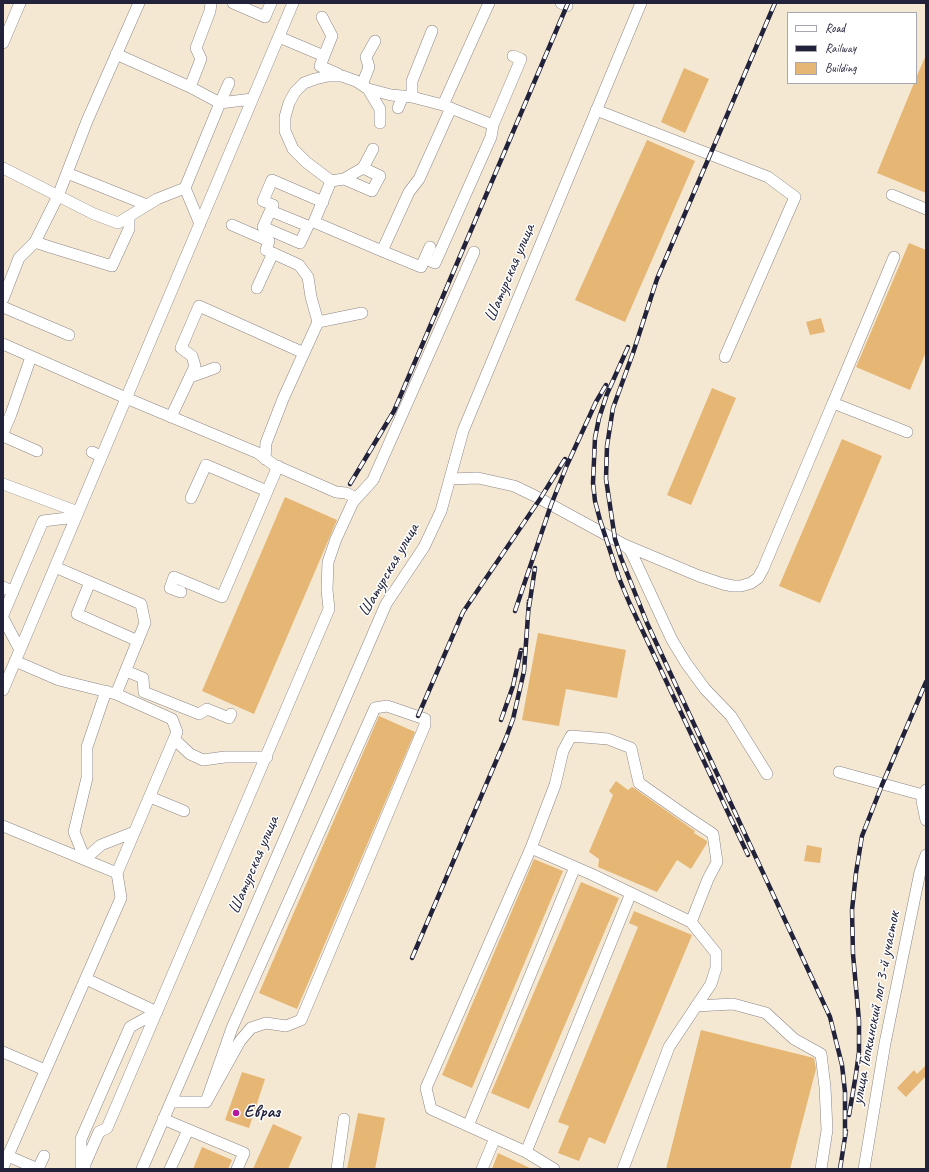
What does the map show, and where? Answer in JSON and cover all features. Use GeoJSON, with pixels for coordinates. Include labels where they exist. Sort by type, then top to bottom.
{"type":"FeatureCollection","features":[{"type":"Feature","properties":{"kind":"street"},"geometry":{"type":"LineString","coordinates":[[3,42],[20,3]]}},
{"type":"Feature","properties":{"kind":"street"},"geometry":{"type":"LineString","coordinates":[[4,296],[19,258],[35,242],[58,196],[87,121],[139,3]]}},
{"type":"Feature","properties":{"kind":"street"},"geometry":{"type":"LineString","coordinates":[[190,87],[201,59],[196,48],[210,11],[211,3]]}},
{"type":"Feature","properties":{"kind":"street"},"geometry":{"type":"LineString","coordinates":[[233,3],[265,17],[271,3]]}},
{"type":"Feature","properties":{"kind":"street"},"geometry":{"type":"LineString","coordinates":[[3,690],[77,514],[97,454],[126,398],[293,3]]}},
{"type":"Feature","properties":{"kind":"street"},"geometry":{"type":"LineString","coordinates":[[382,251],[409,192],[419,179],[489,3]]}},
{"type":"Feature","properties":{"kind":"street","name":"Шатурская улица"},"geometry":{"type":"LineString","coordinates":[[142,1169],[386,604],[424,547],[441,511],[463,431],[641,3]]}},
{"type":"Feature","properties":{"kind":"street"},"geometry":{"type":"LineString","coordinates":[[322,17],[332,36],[320,66],[365,87],[391,95],[407,97],[447,107],[493,125]]}},
{"type":"Feature","properties":{"kind":"street"},"geometry":{"type":"LineString","coordinates":[[398,108],[407,97],[432,31]]}},
{"type":"Feature","properties":{"kind":"street"},"geometry":{"type":"LineString","coordinates":[[278,37],[324,56]]}},
{"type":"Feature","properties":{"kind":"street"},"geometry":{"type":"LineString","coordinates":[[375,41],[366,57],[368,67],[365,87],[380,109],[380,123]]}},
{"type":"Feature","properties":{"kind":"street"},"geometry":{"type":"LineString","coordinates":[[116,54],[190,87],[220,103],[252,99]]}},
{"type":"Feature","properties":{"kind":"street"},"geometry":{"type":"LineString","coordinates":[[425,259],[435,263],[491,137],[493,125],[521,59],[513,56]]}},
{"type":"Feature","properties":{"kind":"street"},"geometry":{"type":"LineString","coordinates":[[332,182],[306,162],[293,149],[285,131],[285,117],[289,103],[295,92],[304,84],[315,79],[328,76],[342,76]]}},
{"type":"Feature","properties":{"kind":"street"},"geometry":{"type":"LineString","coordinates":[[200,224],[185,188],[229,83]]}},
{"type":"Feature","properties":{"kind":"street"},"geometry":{"type":"LineString","coordinates":[[596,110],[768,176],[795,197],[725,356]]}},
{"type":"Feature","properties":{"kind":"street"},"geometry":{"type":"LineString","coordinates":[[332,182],[344,179],[363,168],[373,149]]}},
{"type":"Feature","properties":{"kind":"street"},"geometry":{"type":"LineString","coordinates":[[3,168],[94,214],[118,223],[157,199],[185,188]]}},
{"type":"Feature","properties":{"kind":"street"},"geometry":{"type":"LineString","coordinates":[[344,179],[372,191],[380,176],[363,168]]}},
{"type":"Feature","properties":{"kind":"street"},"geometry":{"type":"LineString","coordinates":[[67,173],[147,205]]}},
{"type":"Feature","properties":{"kind":"street"},"geometry":{"type":"LineString","coordinates":[[323,202],[272,180],[263,201],[273,206],[263,227],[300,243],[323,202],[332,182]]}},
{"type":"Feature","properties":{"kind":"street"},"geometry":{"type":"LineString","coordinates":[[892,195],[926,209]]}},
{"type":"Feature","properties":{"kind":"street"},"geometry":{"type":"LineString","coordinates":[[271,211],[311,224],[421,267],[430,247]]}},
{"type":"Feature","properties":{"kind":"street"},"geometry":{"type":"LineString","coordinates":[[35,242],[50,248],[112,266],[129,230],[129,217]]}},
{"type":"Feature","properties":{"kind":"street"},"geometry":{"type":"LineString","coordinates":[[232,225],[270,241],[266,250],[299,265],[308,277],[311,297],[318,322],[283,399],[266,443],[265,458]]}},
{"type":"Feature","properties":{"kind":"street"},"geometry":{"type":"LineString","coordinates":[[85,1169],[85,1164],[99,1132],[107,1128],[267,757],[329,609],[327,590],[328,562],[336,539],[356,498],[373,480],[474,252]]}},
{"type":"Feature","properties":{"kind":"street"},"geometry":{"type":"LineString","coordinates":[[257,288],[273,253]]}},
{"type":"Feature","properties":{"kind":"street"},"geometry":{"type":"LineString","coordinates":[[450,479],[478,478],[514,486],[623,544],[699,576],[733,586],[741,586],[751,583],[758,578],[763,569],[894,257]]}},
{"type":"Feature","properties":{"kind":"street"},"geometry":{"type":"LineString","coordinates":[[171,417],[195,366],[192,356],[181,348],[199,306],[304,353]]}},
{"type":"Feature","properties":{"kind":"street"},"geometry":{"type":"LineString","coordinates":[[3,307],[69,336]]}},
{"type":"Feature","properties":{"kind":"street"},"geometry":{"type":"LineString","coordinates":[[318,322],[362,313]]}},
{"type":"Feature","properties":{"kind":"street"},"geometry":{"type":"LineString","coordinates":[[3,344],[126,398],[258,453],[278,466],[336,492],[346,493],[356,498]]}},
{"type":"Feature","properties":{"kind":"street"},"geometry":{"type":"LineString","coordinates":[[31,357],[3,434],[37,452]]}},
{"type":"Feature","properties":{"kind":"street"},"geometry":{"type":"LineString","coordinates":[[190,377],[215,368]]}},
{"type":"Feature","properties":{"kind":"street"},"geometry":{"type":"LineString","coordinates":[[833,403],[907,432]]}},
{"type":"Feature","properties":{"kind":"street"},"geometry":{"type":"LineString","coordinates":[[191,498],[206,465],[267,491]]}},
{"type":"Feature","properties":{"kind":"street"},"geometry":{"type":"LineString","coordinates":[[181,592],[170,588],[174,577],[222,597],[278,466]]}},
{"type":"Feature","properties":{"kind":"street"},"geometry":{"type":"LineString","coordinates":[[3,484],[77,514]]}},
{"type":"Feature","properties":{"kind":"street"},"geometry":{"type":"LineString","coordinates":[[20,650],[4,620],[8,589],[43,521],[77,514]]}},
{"type":"Feature","properties":{"kind":"street"},"geometry":{"type":"LineString","coordinates":[[623,544],[634,556],[672,640],[686,663],[705,689],[731,716],[767,774]]}},
{"type":"Feature","properties":{"kind":"street"},"geometry":{"type":"LineString","coordinates":[[55,567],[141,604],[145,623],[126,671],[111,693],[87,747],[87,778],[74,832],[85,859]]}},
{"type":"Feature","properties":{"kind":"street"},"geometry":{"type":"LineString","coordinates":[[90,582],[77,614],[138,641]]}},
{"type":"Feature","properties":{"kind":"street"},"geometry":{"type":"LineString","coordinates":[[3,1167],[122,898],[117,872],[177,732],[172,719],[111,693],[59,680],[15,661]]}},
{"type":"Feature","properties":{"kind":"street"},"geometry":{"type":"LineString","coordinates":[[126,671],[148,680],[144,692],[199,714],[207,709],[229,718],[231,714]]}},
{"type":"Feature","properties":{"kind":"street"},"geometry":{"type":"LineString","coordinates":[[387,706],[425,719],[425,726],[301,1020],[286,1026],[266,1024],[251,1028],[240,1041],[206,1102],[232,1028],[375,708],[387,706]]}},
{"type":"Feature","properties":{"kind":"street"},"geometry":{"type":"LineString","coordinates":[[554,1169],[526,1152],[431,1109],[426,1088],[531,848],[555,785],[563,751],[571,736],[608,739],[631,748],[639,783],[714,834],[717,862],[691,922]]}},
{"type":"Feature","properties":{"kind":"street"},"geometry":{"type":"LineString","coordinates":[[174,739],[190,754],[202,760],[225,757],[267,757]]}},
{"type":"Feature","properties":{"kind":"street"},"geometry":{"type":"LineString","coordinates":[[839,772],[925,792],[922,801],[926,820]]}},
{"type":"Feature","properties":{"kind":"street"},"geometry":{"type":"LineString","coordinates":[[150,797],[184,811]]}},
{"type":"Feature","properties":{"kind":"street"},"geometry":{"type":"LineString","coordinates":[[3,826],[117,872]]}},
{"type":"Feature","properties":{"kind":"street"},"geometry":{"type":"LineString","coordinates":[[85,859],[101,846],[134,832]]}},
{"type":"Feature","properties":{"kind":"street"},"geometry":{"type":"LineString","coordinates":[[531,848],[575,867],[691,922],[716,953],[716,968],[711,984],[669,1047],[623,1169]]}},
{"type":"Feature","properties":{"kind":"street","name":"улица Топкинский лог 3-й участок"},"geometry":{"type":"LineString","coordinates":[[864,1169],[885,1043],[920,872],[926,855]]}},
{"type":"Feature","properties":{"kind":"street"},"geometry":{"type":"LineString","coordinates":[[468,1126],[575,867]]}},
{"type":"Feature","properties":{"kind":"street"},"geometry":{"type":"LineString","coordinates":[[526,1152],[631,893]]}},
{"type":"Feature","properties":{"kind":"street"},"geometry":{"type":"LineString","coordinates":[[86,979],[157,1012]]}},
{"type":"Feature","properties":{"kind":"street"},"geometry":{"type":"LineString","coordinates":[[696,1006],[733,1004],[766,1014],[794,1039],[820,1054],[825,1087],[827,1130],[821,1169]]}},
{"type":"Feature","properties":{"kind":"street"},"geometry":{"type":"LineString","coordinates":[[80,1169],[81,1139],[130,1027],[157,1012]]}},
{"type":"Feature","properties":{"kind":"street"},"geometry":{"type":"LineString","coordinates":[[3,1052],[45,1070]]}},
{"type":"Feature","properties":{"kind":"street"},"geometry":{"type":"LineString","coordinates":[[171,1102],[206,1102]]}},
{"type":"Feature","properties":{"kind":"street"},"geometry":{"type":"LineString","coordinates":[[163,1119],[244,1153],[238,1169]]}},
{"type":"Feature","properties":{"kind":"street"},"geometry":{"type":"LineString","coordinates":[[337,1169],[344,1119]]}},
{"type":"Feature","properties":{"kind":"street"},"geometry":{"type":"LineString","coordinates":[[170,1169],[188,1130]]}},
{"type":"Feature","properties":{"kind":"street"},"geometry":{"type":"LineString","coordinates":[[482,1169],[495,1138]]}},
{"type":"Feature","properties":{"kind":"street"},"geometry":{"type":"LineString","coordinates":[[8,1156],[38,1169],[44,1156]]}},
{"type":"Feature","properties":{"kind":"building"},"geometry":{"type":"Polygon","coordinates":[[[926,55],[926,193],[877,173],[914,84],[917,84],[917,76],[926,55]]]}},
{"type":"Feature","properties":{"kind":"building"},"geometry":{"type":"Polygon","coordinates":[[[684,68],[709,79],[685,133],[661,122],[684,68]]]}},
{"type":"Feature","properties":{"kind":"building"},"geometry":{"type":"Polygon","coordinates":[[[647,140],[695,161],[625,322],[575,300],[647,140]]]}},
{"type":"Feature","properties":{"kind":"building"},"geometry":{"type":"Polygon","coordinates":[[[909,243],[926,250],[926,352],[910,390],[856,367],[909,243]]]}},
{"type":"Feature","properties":{"kind":"building"},"geometry":{"type":"Polygon","coordinates":[[[821,318],[825,332],[810,335],[806,322],[821,318]]]}},
{"type":"Feature","properties":{"kind":"building"},"geometry":{"type":"Polygon","coordinates":[[[712,388],[736,398],[691,505],[667,495],[712,388]]]}},
{"type":"Feature","properties":{"kind":"building"},"geometry":{"type":"Polygon","coordinates":[[[842,439],[882,456],[820,603],[779,586],[842,439]]]}},
{"type":"Feature","properties":{"kind":"building"},"geometry":{"type":"Polygon","coordinates":[[[285,497],[337,520],[254,714],[202,691],[285,497]]]}},
{"type":"Feature","properties":{"kind":"building"},"geometry":{"type":"Polygon","coordinates":[[[538,633],[626,650],[617,698],[566,689],[559,726],[522,720],[538,633]]]}},
{"type":"Feature","properties":{"kind":"building"},"geometry":{"type":"Polygon","coordinates":[[[379,716],[415,732],[297,1009],[259,993],[379,716]]]}},
{"type":"Feature","properties":{"kind":"building"},"geometry":{"type":"Polygon","coordinates":[[[616,781],[628,790],[632,787],[634,788],[707,841],[691,869],[677,860],[657,892],[598,867],[599,859],[589,852],[613,795],[609,791],[616,781]]]}},
{"type":"Feature","properties":{"kind":"building"},"geometry":{"type":"Polygon","coordinates":[[[807,845],[822,848],[820,863],[804,861],[807,845]]]}},
{"type":"Feature","properties":{"kind":"building"},"geometry":{"type":"Polygon","coordinates":[[[534,859],[563,871],[472,1088],[442,1075],[534,859]]]}},
{"type":"Feature","properties":{"kind":"building"},"geometry":{"type":"Polygon","coordinates":[[[581,882],[619,898],[529,1109],[491,1093],[581,882]]]}},
{"type":"Feature","properties":{"kind":"building"},"geometry":{"type":"Polygon","coordinates":[[[634,911],[692,935],[605,1144],[589,1137],[579,1161],[558,1153],[569,1126],[558,1122],[638,927],[629,923],[634,911]]]}},
{"type":"Feature","properties":{"kind":"building"},"geometry":{"type":"Polygon","coordinates":[[[701,1030],[814,1058],[816,1069],[790,1169],[666,1169],[701,1030]]]}},
{"type":"Feature","properties":{"kind":"building"},"geometry":{"type":"Polygon","coordinates":[[[926,1065],[926,1076],[906,1097],[897,1088],[914,1070],[917,1074],[926,1065]]]}},
{"type":"Feature","properties":{"kind":"building"},"geometry":{"type":"Polygon","coordinates":[[[242,1072],[265,1079],[249,1128],[225,1120],[242,1072]]]}},
{"type":"Feature","properties":{"kind":"building"},"geometry":{"type":"Polygon","coordinates":[[[358,1113],[385,1118],[375,1169],[347,1169],[358,1113]]]}},
{"type":"Feature","properties":{"kind":"building"},"geometry":{"type":"Polygon","coordinates":[[[273,1124],[302,1137],[288,1169],[253,1169],[273,1124]]]}},
{"type":"Feature","properties":{"kind":"building"},"geometry":{"type":"Polygon","coordinates":[[[202,1147],[232,1160],[228,1169],[193,1169],[202,1147]]]}},
{"type":"Feature","properties":{"kind":"building"},"geometry":{"type":"Polygon","coordinates":[[[498,1153],[532,1169],[492,1169],[498,1153]]]}},
{"type":"Feature","properties":{"kind":"railway"},"geometry":{"type":"LineString","coordinates":[[350,484],[394,411],[568,3]]}},
{"type":"Feature","properties":{"kind":"railway"},"geometry":{"type":"LineString","coordinates":[[775,3],[657,279],[613,408],[607,446],[606,479],[615,539],[647,623],[830,1017],[842,1065],[845,1092],[845,1137]]}},
{"type":"Feature","properties":{"kind":"railway"},"geometry":{"type":"LineString","coordinates":[[628,347],[607,394],[599,418],[595,438],[593,483],[595,501],[619,578],[629,602],[748,855]]}},
{"type":"Feature","properties":{"kind":"railway"},"geometry":{"type":"LineString","coordinates":[[515,611],[551,505],[567,465],[596,402],[606,385]]}},
{"type":"Feature","properties":{"kind":"railway"},"geometry":{"type":"LineString","coordinates":[[418,716],[463,612],[540,499],[565,459]]}},
{"type":"Feature","properties":{"kind":"railway"},"geometry":{"type":"LineString","coordinates":[[529,607],[535,568]]}},
{"type":"Feature","properties":{"kind":"railway"},"geometry":{"type":"LineString","coordinates":[[412,958],[513,719],[524,671],[529,601]]}},
{"type":"Feature","properties":{"kind":"railway"},"geometry":{"type":"LineString","coordinates":[[501,720],[513,686],[521,650]]}},
{"type":"Feature","properties":{"kind":"railway"},"geometry":{"type":"LineString","coordinates":[[849,1115],[859,1052],[859,1021],[853,954],[852,910],[862,836],[926,682]]}},
{"type":"Feature","properties":{"kind":"railway"},"geometry":{"type":"LineString","coordinates":[[840,1169],[846,1131]]}},
{"type":"Feature","properties":{"kind":"place","name":"Евраз"},"geometry":{"type":"Point","coordinates":[236,1113]}}]}
